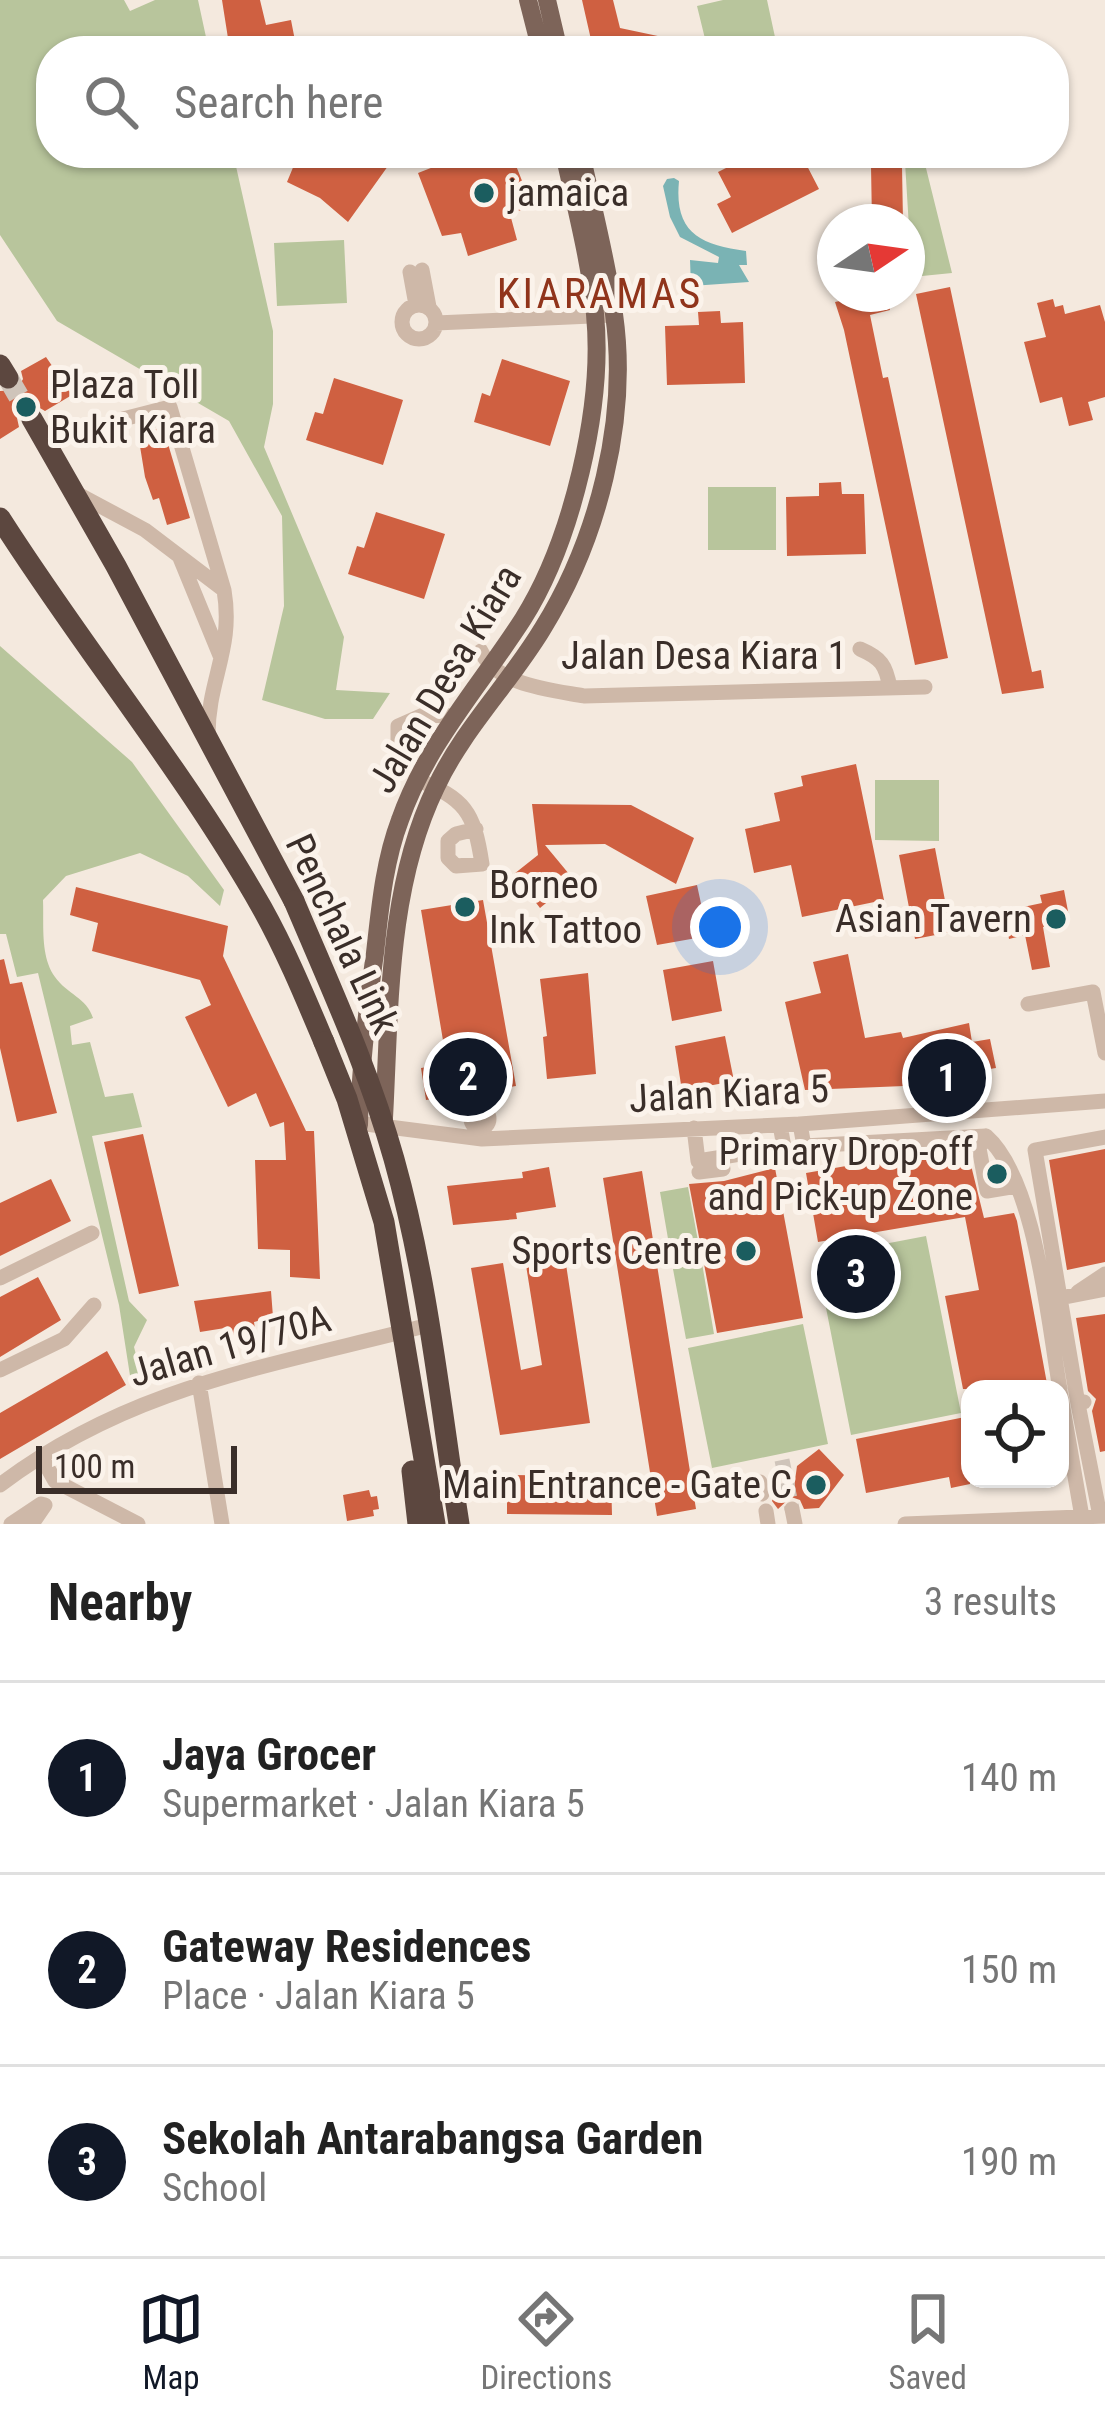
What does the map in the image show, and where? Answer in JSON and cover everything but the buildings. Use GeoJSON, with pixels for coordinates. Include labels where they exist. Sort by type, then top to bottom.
{"type":"FeatureCollection","features":[{"type":"Feature","properties":{"kind":"highway","name":"Penchala Link"},"geometry":{"type":"LineString","coordinates":[[32,419],[294,901],[355,1045],[394,1159],[430,1318],[455,1524]]}},
{"type":"Feature","properties":{"kind":"highway","name":"Penchala Link"},"geometry":{"type":"LineString","coordinates":[[0,518],[56,606],[184,783],[264,912],[324,1042]]}},
{"type":"Feature","properties":{"kind":"highway"},"geometry":{"type":"LineString","coordinates":[[324,1042],[378,1239],[418,1524]]}},
{"type":"Feature","properties":{"kind":"highway"},"geometry":{"type":"LineString","coordinates":[[324,1042],[385,1222],[436,1524]]}},
{"type":"Feature","properties":{"kind":"main road"},"geometry":{"type":"LineString","coordinates":[[528,0],[537,36]]}},
{"type":"Feature","properties":{"kind":"main road"},"geometry":{"type":"LineString","coordinates":[[547,0],[555,36]]}},
{"type":"Feature","properties":{"kind":"main road","name":"Jalan Desa Kiara"},"geometry":{"type":"LineString","coordinates":[[455,1524],[383,1129],[393,974],[403,886],[436,787],[572,578],[599,501],[611,437],[616,365],[568,168]]}},
{"type":"Feature","properties":{"kind":"main road","name":"Jalan Desa Kiara"},"geometry":{"type":"LineString","coordinates":[[436,1524],[418,1328],[371,1186],[358,1123],[366,1021],[382,893],[398,824],[416,778],[485,657],[523,619],[550,567],[582,472],[605,315],[583,168]]}},
{"type":"Feature","properties":{"kind":"street"},"geometry":{"type":"LineString","coordinates":[[416,271],[427,312],[605,315]]}},
{"type":"Feature","properties":{"kind":"street"},"geometry":{"type":"LineString","coordinates":[[123,419],[170,407],[224,590],[229,620],[208,705],[208,738]]}},
{"type":"Feature","properties":{"kind":"street"},"geometry":{"type":"LineString","coordinates":[[74,491],[145,530],[224,590]]}},
{"type":"Feature","properties":{"kind":"street"},"geometry":{"type":"LineString","coordinates":[[179,555],[222,661]]}},
{"type":"Feature","properties":{"kind":"street"},"geometry":{"type":"LineString","coordinates":[[860,649],[879,657],[887,668],[890,688]]}},
{"type":"Feature","properties":{"kind":"street","name":"Jalan Desa Kiara 1"},"geometry":{"type":"LineString","coordinates":[[485,657],[533,687],[584,696],[925,687]]}},
{"type":"Feature","properties":{"kind":"street"},"geometry":{"type":"LineString","coordinates":[[398,758],[398,726],[423,716],[452,716]]}},
{"type":"Feature","properties":{"kind":"street"},"geometry":{"type":"LineString","coordinates":[[416,778],[464,804],[476,829],[482,864],[456,866],[446,852],[451,837],[476,829]]}},
{"type":"Feature","properties":{"kind":"street"},"geometry":{"type":"LineString","coordinates":[[1028,1004],[1093,992],[1105,1053]]}},
{"type":"Feature","properties":{"kind":"street","name":"Jalan Kiara 5"},"geometry":{"type":"LineString","coordinates":[[358,1123],[383,1129],[482,1133],[694,1128],[1105,1101]]}},
{"type":"Feature","properties":{"kind":"street"},"geometry":{"type":"LineString","coordinates":[[800,1124],[804,1146],[986,1136],[1000,1148],[1034,1241],[1058,1380]]}},
{"type":"Feature","properties":{"kind":"street"},"geometry":{"type":"LineString","coordinates":[[694,1128],[698,1161],[784,1147],[780,1125]]}},
{"type":"Feature","properties":{"kind":"street"},"geometry":{"type":"LineString","coordinates":[[986,1136],[979,1148],[987,1192],[1017,1186]]}},
{"type":"Feature","properties":{"kind":"street"},"geometry":{"type":"LineString","coordinates":[[904,1524],[1102,1516],[1068,1296],[1035,1150],[1105,1137]]}},
{"type":"Feature","properties":{"kind":"street"},"geometry":{"type":"LineString","coordinates":[[700,1172],[722,1169],[721,1158]]}},
{"type":"Feature","properties":{"kind":"street"},"geometry":{"type":"LineString","coordinates":[[0,1278],[92,1232]]}},
{"type":"Feature","properties":{"kind":"street"},"geometry":{"type":"LineString","coordinates":[[1068,1296],[1105,1274]]}},
{"type":"Feature","properties":{"kind":"street"},"geometry":{"type":"LineString","coordinates":[[1068,1296],[1105,1289]]}},
{"type":"Feature","properties":{"kind":"street"},"geometry":{"type":"LineString","coordinates":[[0,1370],[64,1339],[94,1305]]}},
{"type":"Feature","properties":{"kind":"street","name":"Jalan 19/70A"},"geometry":{"type":"LineString","coordinates":[[0,1485],[41,1456],[142,1402],[418,1328]]}},
{"type":"Feature","properties":{"kind":"street"},"geometry":{"type":"LineString","coordinates":[[207,1381],[203,1407],[222,1524]]}},
{"type":"Feature","properties":{"kind":"street"},"geometry":{"type":"LineString","coordinates":[[1069,1442],[1082,1517]]}},
{"type":"Feature","properties":{"kind":"street"},"geometry":{"type":"LineString","coordinates":[[41,1456],[55,1481],[138,1524]]}},
{"type":"Feature","properties":{"kind":"street"},"geometry":{"type":"LineString","coordinates":[[740,1485],[760,1481],[765,1510]]}},
{"type":"Feature","properties":{"kind":"street"},"geometry":{"type":"LineString","coordinates":[[11,1524],[45,1505],[32,1524]]}},
{"type":"Feature","properties":{"kind":"green space"},"geometry":{"type":"Polygon","coordinates":[[[0,0],[124,0],[130,11],[155,0],[198,0],[206,36],[36,36],[36,168],[236,168],[273,331],[273,404],[264,447],[344,637],[336,690],[390,693],[373,719],[325,719],[262,700],[284,606],[282,516],[229,421],[57,321],[0,235],[0,0]]]}},
{"type":"Feature","properties":{"kind":"green space"},"geometry":{"type":"Polygon","coordinates":[[[723,0],[767,0],[775,36],[704,36],[697,6],[723,0]]]}},
{"type":"Feature","properties":{"kind":"green space"},"geometry":{"type":"Polygon","coordinates":[[[905,168],[926,168],[952,273],[925,276],[925,204],[908,204],[905,168]]]}},
{"type":"Feature","properties":{"kind":"green space"},"geometry":{"type":"Polygon","coordinates":[[[344,240],[347,303],[277,306],[274,243],[344,240]]]}},
{"type":"Feature","properties":{"kind":"green space"},"geometry":{"type":"Polygon","coordinates":[[[708,487],[776,487],[776,550],[708,550],[708,487]]]}},
{"type":"Feature","properties":{"kind":"green space"},"geometry":{"type":"Polygon","coordinates":[[[0,646],[132,762],[224,890],[220,906],[188,876],[140,853],[66,876],[43,900],[50,969],[93,1018],[70,1026],[72,1045],[90,1042],[105,1097],[133,1093],[142,1127],[92,1136],[129,1301],[147,1320],[134,1347],[144,1385],[131,1382],[119,1305],[38,973],[17,977],[6,934],[0,934],[0,646]]]}},
{"type":"Feature","properties":{"kind":"green space"},"geometry":{"type":"Polygon","coordinates":[[[875,780],[939,780],[939,841],[875,840],[875,780]]]}},
{"type":"Feature","properties":{"kind":"green space"},"geometry":{"type":"Polygon","coordinates":[[[688,1187],[701,1257],[672,1262],[660,1192],[688,1187]]]}},
{"type":"Feature","properties":{"kind":"green space"},"geometry":{"type":"Polygon","coordinates":[[[926,1236],[961,1413],[851,1435],[816,1257],[926,1236]]]}},
{"type":"Feature","properties":{"kind":"green space"},"geometry":{"type":"Polygon","coordinates":[[[702,1263],[714,1334],[686,1339],[673,1269],[702,1263]]]}},
{"type":"Feature","properties":{"kind":"green space"},"geometry":{"type":"Polygon","coordinates":[[[803,1324],[828,1444],[712,1468],[688,1348],[803,1324]]]}},
{"type":"Feature","properties":{"kind":"water"},"geometry":{"type":"Polygon","coordinates":[[[674,178],[679,181],[686,224],[703,240],[746,251],[747,265],[739,265],[749,282],[691,286],[690,260],[718,263],[719,257],[680,237],[663,186],[674,178]]]}},
{"type":"Feature","properties":{"kind":"tunnel"},"geometry":{"type":"LineString","coordinates":[[8,378],[32,419]]}},
{"type":"Feature","properties":{"kind":"tunnel"},"geometry":{"type":"LineString","coordinates":[[782,1460],[792,1509]]}},
{"type":"Feature","properties":{"kind":"place","name":"jamaica"},"geometry":{"type":"Point","coordinates":[484,193]}},
{"type":"Feature","properties":{"kind":"place","name":"Plaza Toll Bukit Kiara"},"geometry":{"type":"Point","coordinates":[26,407]}},
{"type":"Feature","properties":{"kind":"place","name":"Borneo Ink Tattoo"},"geometry":{"type":"Point","coordinates":[465,907]}},
{"type":"Feature","properties":{"kind":"place","name":"Asian Tavern"},"geometry":{"type":"Point","coordinates":[1056,919]}},
{"type":"Feature","properties":{"kind":"place","name":"Gateway Residences"},"geometry":{"type":"Point","coordinates":[468,1077]}},
{"type":"Feature","properties":{"kind":"place","name":"Jaya Grocer"},"geometry":{"type":"Point","coordinates":[947,1078]}},
{"type":"Feature","properties":{"kind":"place","name":"Primary Drop-off and Pick-up Zone"},"geometry":{"type":"Point","coordinates":[997,1174]}},
{"type":"Feature","properties":{"kind":"place","name":"Sports Centre"},"geometry":{"type":"Point","coordinates":[746,1251]}},
{"type":"Feature","properties":{"kind":"place","name":"Sekolah Antarabangsa Garden"},"geometry":{"type":"Point","coordinates":[856,1274]}},
{"type":"Feature","properties":{"kind":"place","name":"Main Entrance - Gate C"},"geometry":{"type":"Point","coordinates":[816,1485]}},
{"type":"Feature","properties":{"kind":"district","name":"KIARAMAS"},"geometry":{"type":"Point","coordinates":[600,293]}}]}
